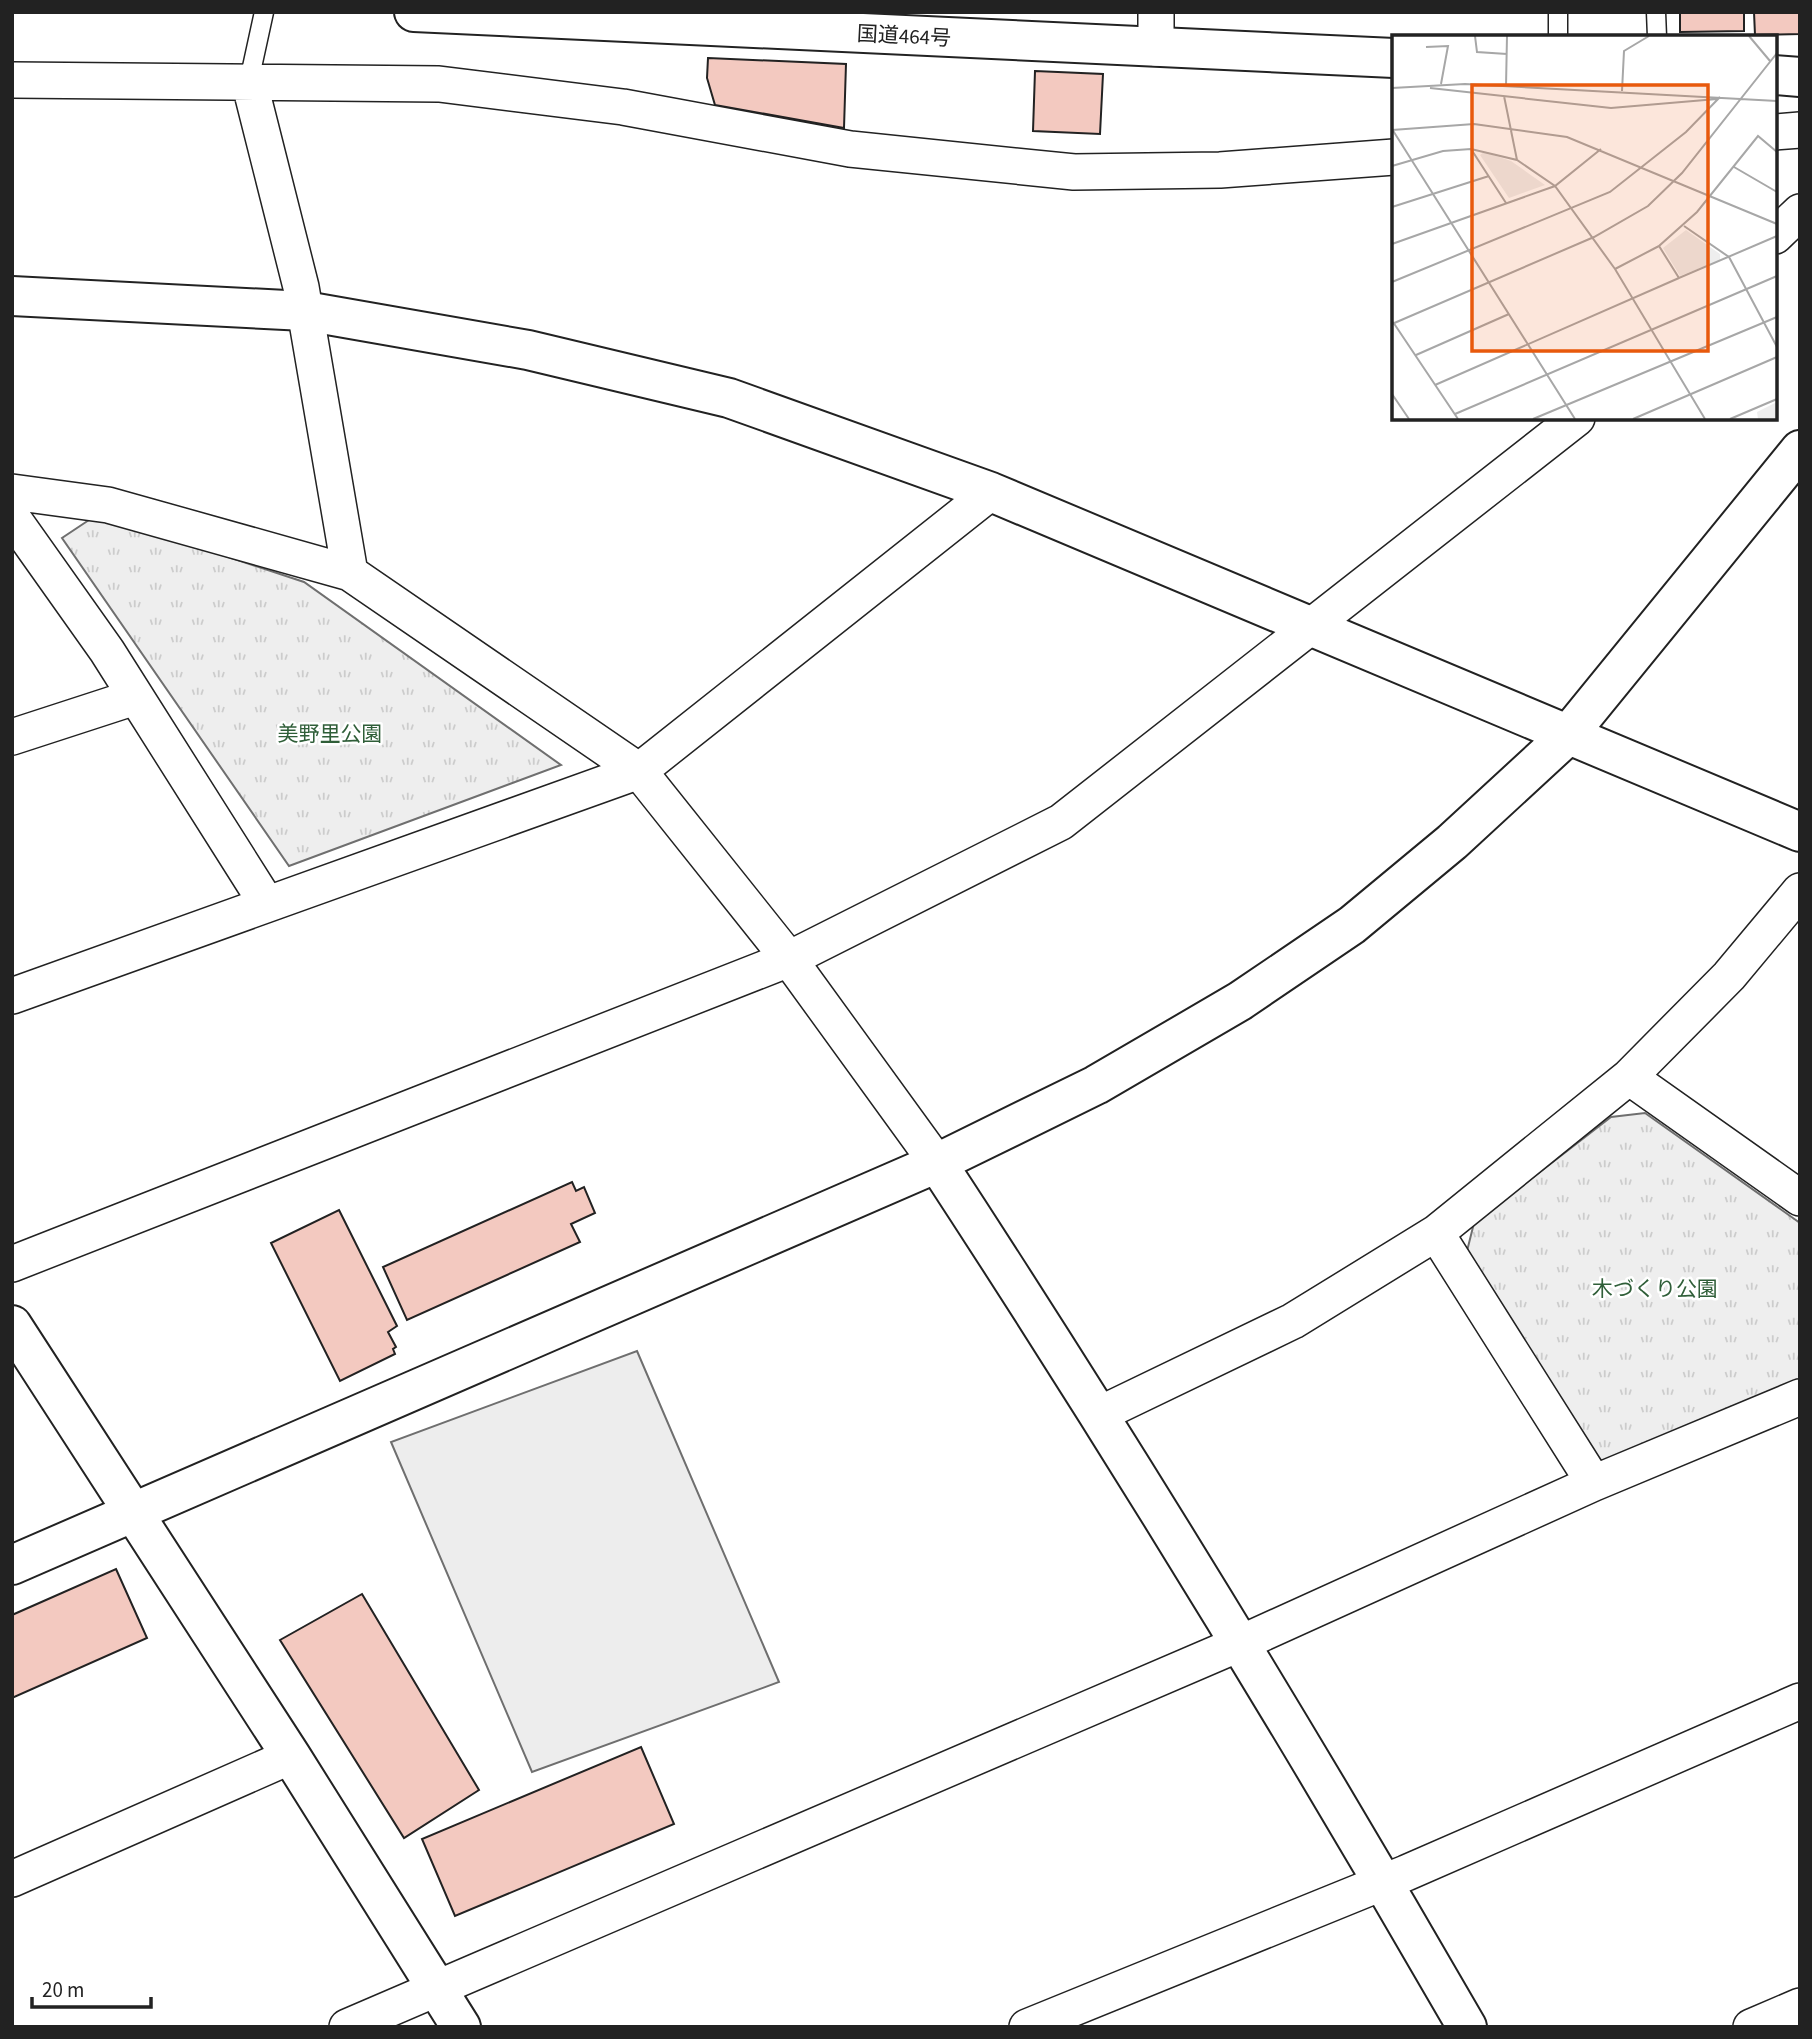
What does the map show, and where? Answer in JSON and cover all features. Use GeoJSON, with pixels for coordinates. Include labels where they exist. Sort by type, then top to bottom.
{"type":"FeatureCollection","features":[{"type":"Feature","properties":{"kind":"main road","name":"国道464号"},"geometry":{"type":"LineString","coordinates":[[414,12],[1156,30],[1392,58]]}},
{"type":"Feature","properties":{"kind":"main road"},"geometry":{"type":"LineString","coordinates":[[1777,75],[1800,77]]}},
{"type":"Feature","properties":{"kind":"main road"},"geometry":{"type":"LineString","coordinates":[[12,296],[305,311],[528,350],[729,398],[991,492],[1800,832]]}},
{"type":"Feature","properties":{"kind":"main road"},"geometry":{"type":"LineString","coordinates":[[12,1565],[937,1163],[1096,1085],[1240,1001],[1352,925],[1452,842],[1567,736],[1800,450]]}},
{"type":"Feature","properties":{"kind":"main road"},"geometry":{"type":"LineString","coordinates":[[937,1163],[1100,1413],[1241,1643],[1467,2027]]}},
{"type":"Feature","properties":{"kind":"main road"},"geometry":{"type":"LineString","coordinates":[[12,1325],[291,1756],[461,2027]]}},
{"type":"Feature","properties":{"kind":"street"},"geometry":{"type":"LineString","coordinates":[[12,80],[439,84],[623,107],[850,149],[1074,172],[1220,170],[1392,157]]}},
{"type":"Feature","properties":{"kind":"street"},"geometry":{"type":"LineString","coordinates":[[249,81],[305,311],[351,573]]}},
{"type":"Feature","properties":{"kind":"street"},"geometry":{"type":"LineString","coordinates":[[1777,132],[1800,130]]}},
{"type":"Feature","properties":{"kind":"street"},"geometry":{"type":"LineString","coordinates":[[1777,234],[1800,212]]}},
{"type":"Feature","properties":{"kind":"street"},"geometry":{"type":"LineString","coordinates":[[12,1264],[789,959],[1061,822],[1574,420]]}},
{"type":"Feature","properties":{"kind":"street"},"geometry":{"type":"LineString","coordinates":[[12,492],[108,505],[351,573],[639,771],[789,959],[937,1163]]}},
{"type":"Feature","properties":{"kind":"street"},"geometry":{"type":"LineString","coordinates":[[12,996],[639,771],[991,492]]}},
{"type":"Feature","properties":{"kind":"street"},"geometry":{"type":"LineString","coordinates":[[12,517],[107,651],[267,904]]}},
{"type":"Feature","properties":{"kind":"street"},"geometry":{"type":"LineString","coordinates":[[12,737],[135,697]]}},
{"type":"Feature","properties":{"kind":"street"},"geometry":{"type":"LineString","coordinates":[[1100,1413],[1293,1321],[1436,1233],[1629,1077],[1729,976],[1800,891]]}},
{"type":"Feature","properties":{"kind":"street"},"geometry":{"type":"LineString","coordinates":[[1629,1077],[1800,1198]]}},
{"type":"Feature","properties":{"kind":"street"},"geometry":{"type":"LineString","coordinates":[[1436,1233],[1594,1483]]}},
{"type":"Feature","properties":{"kind":"street"},"geometry":{"type":"LineString","coordinates":[[347,2027],[1241,1643],[1594,1483],[1800,1397]]}},
{"type":"Feature","properties":{"kind":"street"},"geometry":{"type":"LineString","coordinates":[[1027,2027],[1383,1882],[1800,1701]]}},
{"type":"Feature","properties":{"kind":"street"},"geometry":{"type":"LineString","coordinates":[[12,1880],[291,1756]]}},
{"type":"Feature","properties":{"kind":"street"},"geometry":{"type":"LineString","coordinates":[[1751,2027],[1800,2006]]}},
{"type":"Feature","properties":{"kind":"lane"},"geometry":{"type":"LineString","coordinates":[[249,81],[264,12]]}},
{"type":"Feature","properties":{"kind":"lane"},"geometry":{"type":"LineString","coordinates":[[1558,12],[1558,35]]}},
{"type":"Feature","properties":{"kind":"lane"},"geometry":{"type":"LineString","coordinates":[[1656,12],[1657,35]]}},
{"type":"Feature","properties":{"kind":"lane"},"geometry":{"type":"LineString","coordinates":[[1777,64],[1800,65]]}},
{"type":"Feature","properties":{"kind":"green space","name":"美野里公園"},"geometry":{"type":"Polygon","coordinates":[[[98,514],[304,582],[561,765],[289,866],[62,538],[98,514]]]}},
{"type":"Feature","properties":{"kind":"green space","name":"木づくり公園"},"geometry":{"type":"Polygon","coordinates":[[[1645,1113],[1800,1223],[1800,1382],[1600,1465],[1467,1251],[1474,1223],[1611,1117],[1645,1113]]]}},
{"type":"Feature","properties":{"kind":"shaded area"},"geometry":{"type":"Polygon","coordinates":[[[637,1351],[779,1682],[532,1772],[391,1442],[637,1351]]]}},
{"type":"Feature","properties":{"kind":"building"},"geometry":{"type":"Polygon","coordinates":[[[1680,12],[1744,12],[1744,31],[1680,32],[1680,12]]]}},
{"type":"Feature","properties":{"kind":"building"},"geometry":{"type":"Polygon","coordinates":[[[1754,12],[1800,12],[1800,34],[1755,35],[1754,12]]]}},
{"type":"Feature","properties":{"kind":"building"},"geometry":{"type":"Polygon","coordinates":[[[708,58],[846,64],[844,128],[715,105],[707,78],[708,58]]]}},
{"type":"Feature","properties":{"kind":"building"},"geometry":{"type":"Polygon","coordinates":[[[1035,71],[1103,74],[1100,134],[1033,131],[1035,71]]]}},
{"type":"Feature","properties":{"kind":"building"},"geometry":{"type":"Polygon","coordinates":[[[572,1182],[576,1191],[584,1187],[595,1213],[571,1224],[580,1242],[407,1320],[383,1267],[572,1182]]]}},
{"type":"Feature","properties":{"kind":"building"},"geometry":{"type":"Polygon","coordinates":[[[339,1210],[397,1326],[388,1332],[396,1347],[393,1349],[395,1354],[340,1381],[271,1243],[339,1210]]]}},
{"type":"Feature","properties":{"kind":"building"},"geometry":{"type":"Polygon","coordinates":[[[116,1569],[147,1638],[12,1698],[12,1615],[116,1569]]]}},
{"type":"Feature","properties":{"kind":"building"},"geometry":{"type":"Polygon","coordinates":[[[362,1594],[479,1790],[404,1838],[280,1640],[362,1594]]]}},
{"type":"Feature","properties":{"kind":"building"},"geometry":{"type":"Polygon","coordinates":[[[641,1747],[674,1824],[455,1916],[422,1839],[641,1747]]]}}]}
